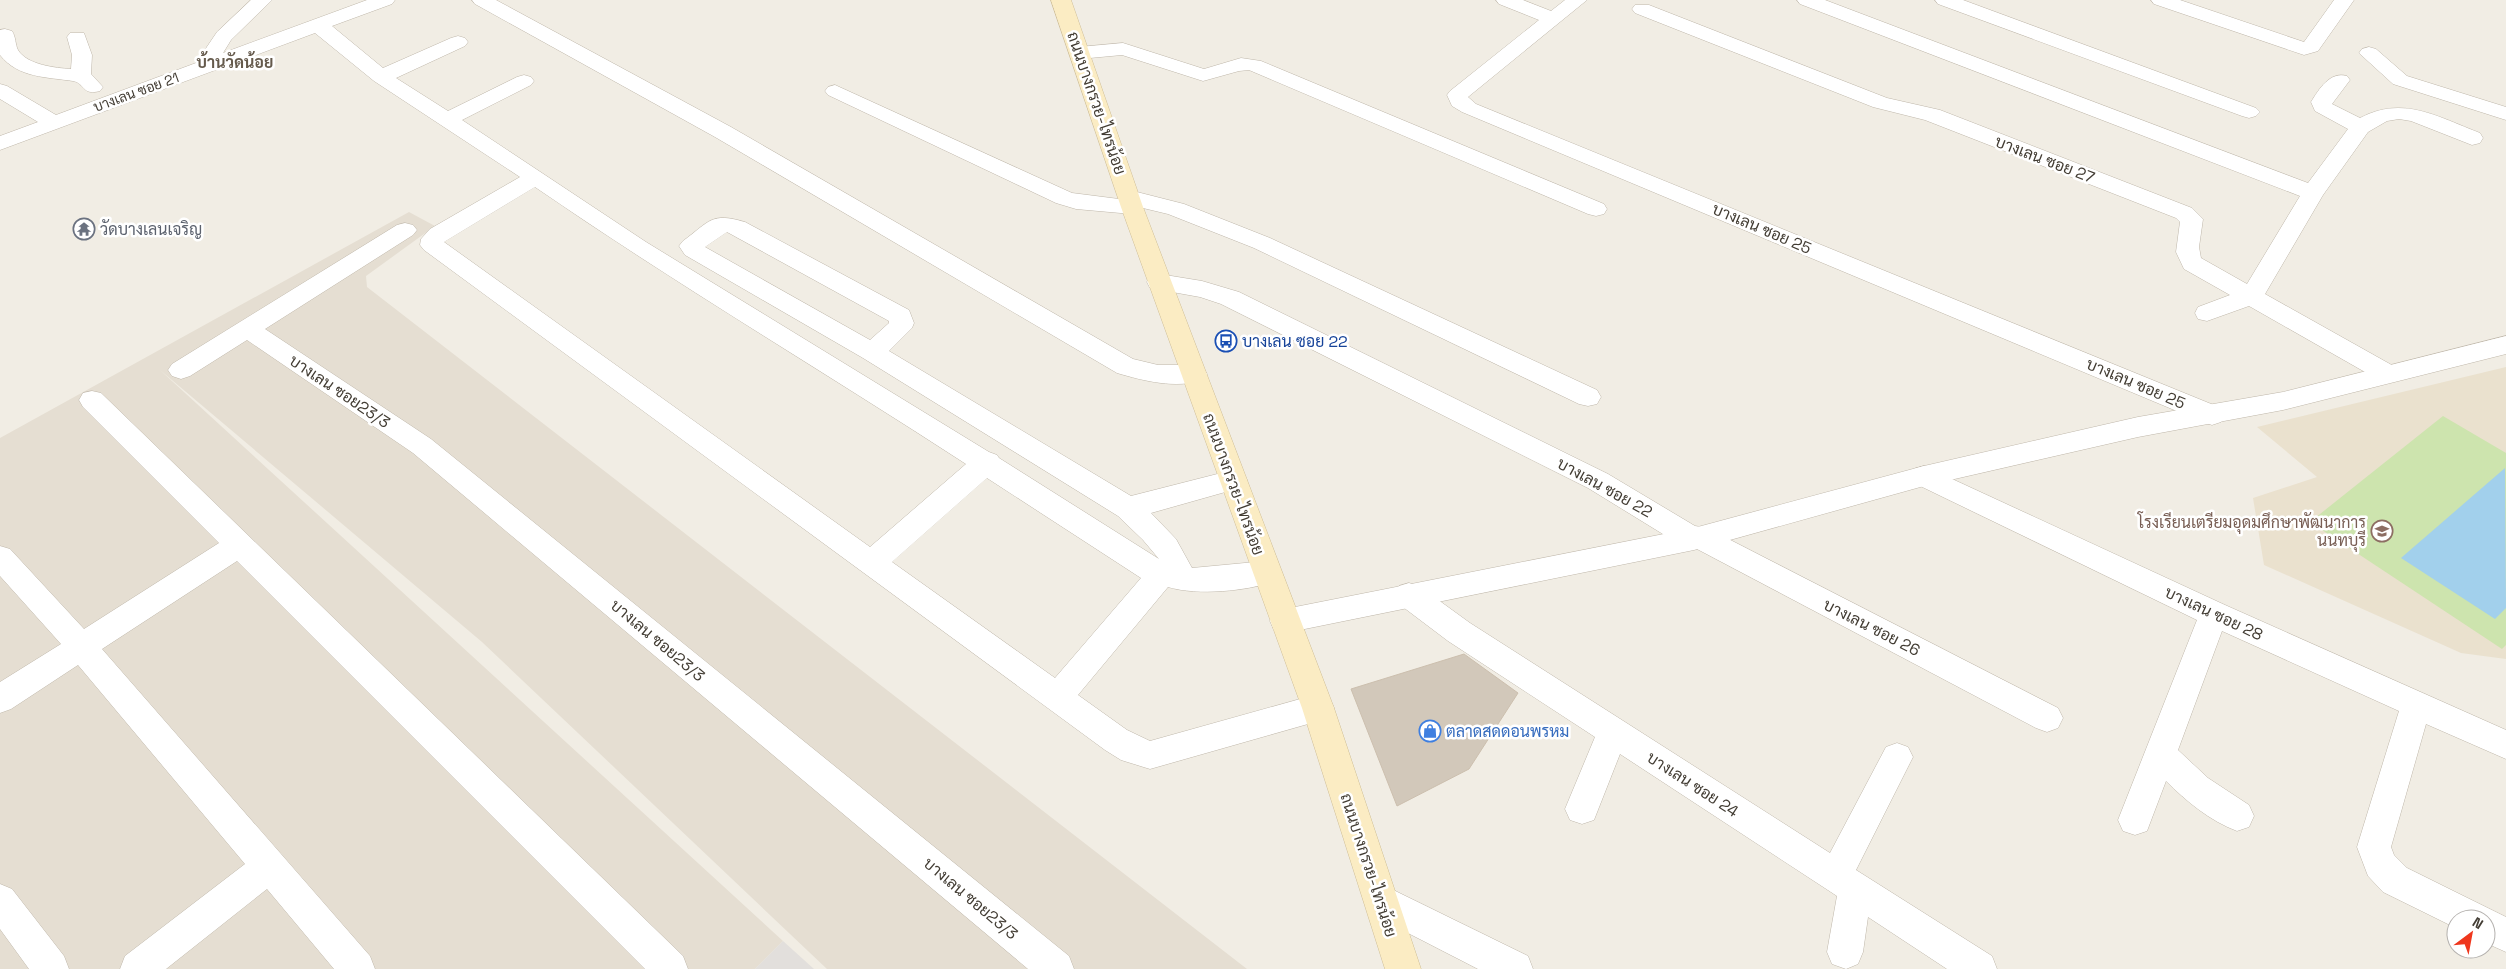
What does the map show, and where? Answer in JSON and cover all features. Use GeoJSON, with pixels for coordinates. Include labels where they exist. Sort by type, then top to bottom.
{"type":"FeatureCollection","features":[{"type":"Feature","properties":{"kind":"main road","name":"ถนนบางกรวย-ไทรน้อย"},"geometry":{"type":"LineString","coordinates":[[1061,0],[1159,282],[1266,573],[1318,708],[1403,969]]}},
{"type":"Feature","properties":{"kind":"street"},"geometry":{"type":"LineString","coordinates":[[203,68],[224,36],[262,0]]}},
{"type":"Feature","properties":{"kind":"street","name":"บางเลน ซอย 21"},"geometry":{"type":"LineString","coordinates":[[0,143],[203,68],[322,14],[346,15],[385,0]]}},
{"type":"Feature","properties":{"kind":"street"},"geometry":{"type":"LineString","coordinates":[[482,0],[723,132],[1126,367],[1158,374],[1194,374]]}},
{"type":"Feature","properties":{"kind":"street"},"geometry":{"type":"LineString","coordinates":[[1506,0],[1553,19]]}},
{"type":"Feature","properties":{"kind":"street","name":"บางเลน ซอย 25"},"geometry":{"type":"LineString","coordinates":[[1577,0],[1457,95],[1459,102],[1469,108],[1608,163],[2212,416]]}},
{"type":"Feature","properties":{"kind":"street"},"geometry":{"type":"LineString","coordinates":[[1807,0],[2313,192]]}},
{"type":"Feature","properties":{"kind":"street"},"geometry":{"type":"LineString","coordinates":[[1945,0],[2249,112]]}},
{"type":"Feature","properties":{"kind":"street"},"geometry":{"type":"LineString","coordinates":[[2161,0],[2304,50],[2311,47],[2344,0]]}},
{"type":"Feature","properties":{"kind":"street","name":"บางเลน ซอย 27"},"geometry":{"type":"LineString","coordinates":[[1642,9],[1880,103],[1932,115],[2184,213],[2192,220],[2187,245],[2187,256],[2192,263],[2388,374]]}},
{"type":"Feature","properties":{"kind":"street"},"geometry":{"type":"LineString","coordinates":[[322,14],[381,78],[536,177],[638,247],[987,462],[1141,564],[1172,576],[1210,579],[1266,573]]}},
{"type":"Feature","properties":{"kind":"street"},"geometry":{"type":"LineString","coordinates":[[5,35],[9,53],[38,72],[49,75],[80,75],[108,103]]}},
{"type":"Feature","properties":{"kind":"street"},"geometry":{"type":"LineString","coordinates":[[77,37],[82,55],[80,75]]}},
{"type":"Feature","properties":{"kind":"street"},"geometry":{"type":"LineString","coordinates":[[381,78],[458,42]]}},
{"type":"Feature","properties":{"kind":"street"},"geometry":{"type":"LineString","coordinates":[[1080,53],[1123,49],[1203,75],[1212,74],[1244,62],[1254,65],[1596,209]]}},
{"type":"Feature","properties":{"kind":"street"},"geometry":{"type":"LineString","coordinates":[[2368,53],[2400,80],[2506,114]]}},
{"type":"Feature","properties":{"kind":"street"},"geometry":{"type":"LineString","coordinates":[[2340,80],[2321,102],[2322,107],[2360,127]]}},
{"type":"Feature","properties":{"kind":"street"},"geometry":{"type":"LineString","coordinates":[[446,120],[524,81]]}},
{"type":"Feature","properties":{"kind":"street"},"geometry":{"type":"LineString","coordinates":[[0,90],[55,123]]}},
{"type":"Feature","properties":{"kind":"street"},"geometry":{"type":"LineString","coordinates":[[835,91],[1064,198],[1076,202],[1130,202],[1176,209],[1262,243],[1588,397]]}},
{"type":"Feature","properties":{"kind":"street"},"geometry":{"type":"LineString","coordinates":[[2207,313],[2252,296],[2313,192],[2360,127],[2382,115],[2398,113],[2422,118],[2472,138]]}},
{"type":"Feature","properties":{"kind":"street"},"geometry":{"type":"LineString","coordinates":[[536,177],[438,234],[433,239],[432,245],[870,564],[1116,740],[1132,750],[1150,755],[1318,708]]}},
{"type":"Feature","properties":{"kind":"street"},"geometry":{"type":"LineString","coordinates":[[872,352],[900,328],[902,323],[900,316],[737,226],[723,224],[691,246],[693,250],[872,352],[1128,508],[1164,542],[1174,559],[1172,576],[1057,698]]}},
{"type":"Feature","properties":{"kind":"street"},"geometry":{"type":"LineString","coordinates":[[181,370],[405,230]]}},
{"type":"Feature","properties":{"kind":"street","name":"บางเลน ซอย 22"},"geometry":{"type":"LineString","coordinates":[[1159,282],[1202,289],[1230,298],[1598,481],[1696,538]]}},
{"type":"Feature","properties":{"kind":"street","name":"บางเลน ซอย23/3"},"geometry":{"type":"LineString","coordinates":[[248,329],[422,446],[1056,969]]}},
{"type":"Feature","properties":{"kind":"street"},"geometry":{"type":"LineString","coordinates":[[1285,620],[1696,538],[1924,476],[2138,427],[2212,416],[2283,401],[2506,345]]}},
{"type":"Feature","properties":{"kind":"street"},"geometry":{"type":"LineString","coordinates":[[92,400],[238,546],[670,969]]}},
{"type":"Feature","properties":{"kind":"street"},"geometry":{"type":"LineString","coordinates":[[870,564],[987,462]]}},
{"type":"Feature","properties":{"kind":"street","name":"บางเลน ซอย 28"},"geometry":{"type":"LineString","coordinates":[[1924,476],[2214,614],[2506,745]]}},
{"type":"Feature","properties":{"kind":"street"},"geometry":{"type":"LineString","coordinates":[[1128,508],[1233,480]]}},
{"type":"Feature","properties":{"kind":"street","name":"บางเลน ซอย 26"},"geometry":{"type":"LineString","coordinates":[[1696,538],[2047,718]]}},
{"type":"Feature","properties":{"kind":"street"},"geometry":{"type":"LineString","coordinates":[[0,698],[238,546]]}},
{"type":"Feature","properties":{"kind":"street"},"geometry":{"type":"LineString","coordinates":[[0,557],[81,646],[357,969]]}},
{"type":"Feature","properties":{"kind":"street","name":"บางเลน ซอย 24"},"geometry":{"type":"LineString","coordinates":[[1409,595],[1459,632],[1979,969]]}},
{"type":"Feature","properties":{"kind":"street"},"geometry":{"type":"LineString","coordinates":[[2135,820],[2214,614]]}},
{"type":"Feature","properties":{"kind":"street"},"geometry":{"type":"LineString","coordinates":[[2416,706],[2374,847],[2380,865],[2395,880],[2454,909]]}},
{"type":"Feature","properties":{"kind":"street"},"geometry":{"type":"LineString","coordinates":[[1582,808],[1613,732]]}},
{"type":"Feature","properties":{"kind":"street"},"geometry":{"type":"LineString","coordinates":[[2160,754],[2196,789],[2237,816]]}},
{"type":"Feature","properties":{"kind":"street"},"geometry":{"type":"LineString","coordinates":[[1845,952],[1845,883],[1897,757]]}},
{"type":"Feature","properties":{"kind":"street"},"geometry":{"type":"LineString","coordinates":[[138,969],[269,866]]}},
{"type":"Feature","properties":{"kind":"street"},"geometry":{"type":"LineString","coordinates":[[0,901],[51,969]]}},
{"type":"Feature","properties":{"kind":"street"},"geometry":{"type":"LineString","coordinates":[[1381,901],[1515,969]]}},
{"type":"Feature","properties":{"kind":"shaded area"},"geometry":{"type":"Polygon","coordinates":[[[409,212],[435,226],[366,276],[367,287],[1247,969],[827,969],[482,642],[160,370],[783,941],[755,969],[0,969],[0,438],[409,212]]]}},
{"type":"Feature","properties":{"kind":"shaded area","name":"โรงเรียนเตรียมอุดมศึกษาพัฒนาการ นนทบุรี"},"geometry":{"type":"Polygon","coordinates":[[[2506,367],[2506,659],[2461,653],[2264,565],[2253,498],[2317,477],[2257,427],[2506,367]]]}},
{"type":"Feature","properties":{"kind":"shaded area"},"geometry":{"type":"Polygon","coordinates":[[[783,941],[814,969],[755,969],[783,941]]]}},
{"type":"Feature","properties":{"kind":"green space"},"geometry":{"type":"Polygon","coordinates":[[[2443,416],[2506,453],[2506,645],[2502,649],[2310,522],[2443,416]]]}},
{"type":"Feature","properties":{"kind":"water"},"geometry":{"type":"Polygon","coordinates":[[[2505,468],[2506,608],[2495,619],[2401,558],[2505,468]]]}},
{"type":"Feature","properties":{"kind":"building","name":"ตลาดสดดอนพรหม"},"geometry":{"type":"Polygon","coordinates":[[[1464,654],[1518,693],[1469,769],[1397,806],[1351,689],[1464,654]]]}},
{"type":"Feature","properties":{"kind":"place","name":"วัดบางเลนเจริญ"},"geometry":{"type":"Point","coordinates":[84,229]}},
{"type":"Feature","properties":{"kind":"place","name":"บางเลน ซอย 22"},"geometry":{"type":"Point","coordinates":[1226,341]}},
{"type":"Feature","properties":{"kind":"place","name":"โรงเรียนเตรียมอุดมศึกษาพัฒนาการ นนทบุรี"},"geometry":{"type":"Point","coordinates":[2382,531]}},
{"type":"Feature","properties":{"kind":"place","name":"ตลาดสดดอนพรหม"},"geometry":{"type":"Point","coordinates":[1430,731]}},
{"type":"Feature","properties":{"kind":"district","name":"บ้านวัดน้อย"},"geometry":{"type":"Point","coordinates":[235,62]}}]}
